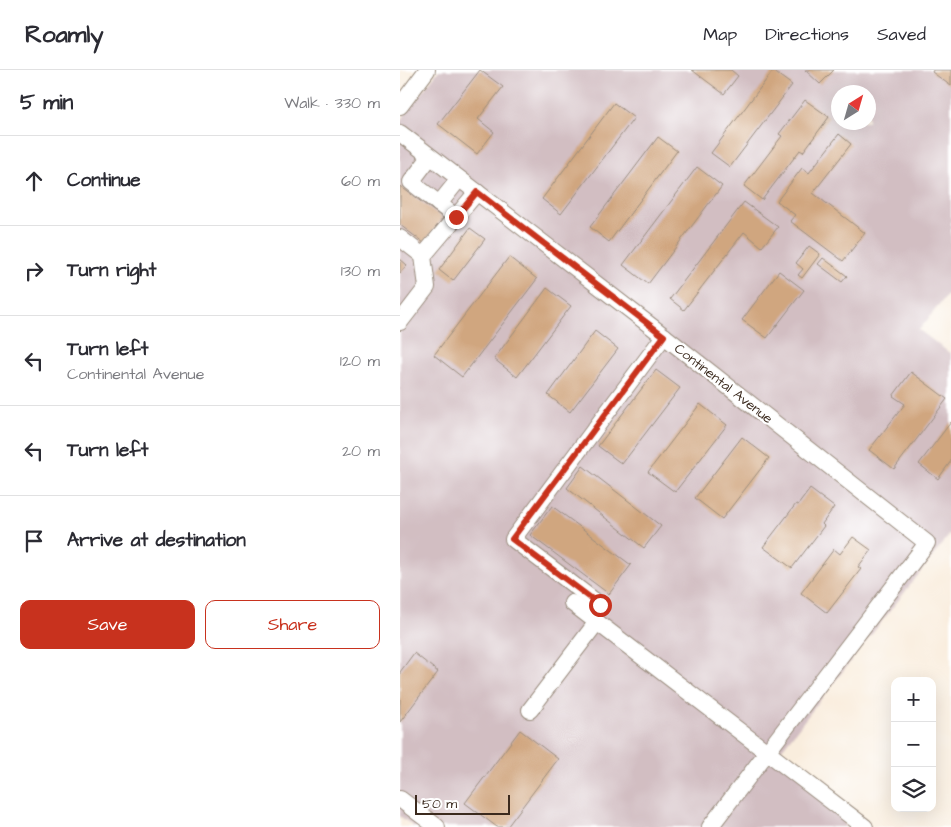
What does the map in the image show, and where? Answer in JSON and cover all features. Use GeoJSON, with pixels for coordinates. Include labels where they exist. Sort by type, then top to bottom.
{"type":"FeatureCollection","features":[{"type":"Feature","properties":{"kind":"street"},"geometry":{"type":"LineString","coordinates":[[400,106],[427,70]]}},
{"type":"Feature","properties":{"kind":"street","name":"Continental Avenue"},"geometry":{"type":"LineString","coordinates":[[400,133],[664,336],[927,543],[767,752]]}},
{"type":"Feature","properties":{"kind":"street"},"geometry":{"type":"LineString","coordinates":[[430,157],[411,182],[456,217]]}},
{"type":"Feature","properties":{"kind":"street"},"geometry":{"type":"LineString","coordinates":[[439,204],[459,178]]}},
{"type":"Feature","properties":{"kind":"street"},"geometry":{"type":"LineString","coordinates":[[423,256],[477,192]]}},
{"type":"Feature","properties":{"kind":"street"},"geometry":{"type":"LineString","coordinates":[[400,238],[423,256],[427,287],[400,322]]}},
{"type":"Feature","properties":{"kind":"street"},"geometry":{"type":"LineString","coordinates":[[600,605],[512,539],[664,336]]}},
{"type":"Feature","properties":{"kind":"street"},"geometry":{"type":"LineString","coordinates":[[572,603],[865,827]]}},
{"type":"Feature","properties":{"kind":"street"},"geometry":{"type":"LineString","coordinates":[[530,710],[597,622]]}},
{"type":"Feature","properties":{"kind":"street"},"geometry":{"type":"LineString","coordinates":[[710,827],[767,752]]}},
{"type":"Feature","properties":{"kind":"street"},"geometry":{"type":"LineString","coordinates":[[400,799],[437,827]]}},
{"type":"Feature","properties":{"kind":"shaded area"},"geometry":{"type":"Polygon","coordinates":[[[439,70],[951,70],[951,290],[919,330],[951,354],[951,533],[778,754],[843,802],[845,827],[414,827],[400,816],[400,121],[439,70]]]}},
{"type":"Feature","properties":{"kind":"building"},"geometry":{"type":"Polygon","coordinates":[[[480,70],[503,87],[478,119],[494,132],[477,154],[438,124],[480,70]]]}},
{"type":"Feature","properties":{"kind":"building"},"geometry":{"type":"Polygon","coordinates":[[[692,70],[731,70],[738,76],[724,94],[692,70]]]}},
{"type":"Feature","properties":{"kind":"building"},"geometry":{"type":"Polygon","coordinates":[[[805,70],[834,70],[820,84],[805,70]]]}},
{"type":"Feature","properties":{"kind":"building"},"geometry":{"type":"Polygon","coordinates":[[[933,70],[951,70],[951,86],[932,72],[933,70]]]}},
{"type":"Feature","properties":{"kind":"building"},"geometry":{"type":"Polygon","coordinates":[[[773,71],[792,85],[730,167],[711,153],[773,71]]]}},
{"type":"Feature","properties":{"kind":"building"},"geometry":{"type":"Polygon","coordinates":[[[805,100],[829,117],[803,152],[800,150],[762,200],[744,186],[782,136],[779,134],[805,100]]]}},
{"type":"Feature","properties":{"kind":"building"},"geometry":{"type":"Polygon","coordinates":[[[614,103],[634,118],[561,214],[542,199],[614,103]]]}},
{"type":"Feature","properties":{"kind":"building"},"geometry":{"type":"Polygon","coordinates":[[[839,134],[851,144],[813,193],[865,233],[843,261],[790,221],[795,215],[777,201],[802,168],[809,173],[839,134]]]}},
{"type":"Feature","properties":{"kind":"building"},"geometry":{"type":"Polygon","coordinates":[[[658,137],[677,151],[609,242],[590,227],[658,137]]]}},
{"type":"Feature","properties":{"kind":"building"},"geometry":{"type":"Polygon","coordinates":[[[697,167],[722,186],[648,284],[623,265],[697,167]]]}},
{"type":"Feature","properties":{"kind":"building"},"geometry":{"type":"Polygon","coordinates":[[[400,186],[443,218],[424,243],[400,225],[400,186]]]}},
{"type":"Feature","properties":{"kind":"building"},"geometry":{"type":"Polygon","coordinates":[[[744,202],[778,227],[762,247],[744,232],[684,310],[670,299],[744,202]]]}},
{"type":"Feature","properties":{"kind":"building"},"geometry":{"type":"Polygon","coordinates":[[[470,228],[485,239],[453,281],[439,270],[470,228]]]}},
{"type":"Feature","properties":{"kind":"building"},"geometry":{"type":"Polygon","coordinates":[[[809,246],[820,254],[802,278],[798,275],[803,269],[796,263],[809,246]]]}},
{"type":"Feature","properties":{"kind":"building"},"geometry":{"type":"Polygon","coordinates":[[[509,257],[537,279],[462,377],[434,355],[509,257]]]}},
{"type":"Feature","properties":{"kind":"building"},"geometry":{"type":"Polygon","coordinates":[[[823,258],[847,276],[842,282],[818,264],[823,258]]]}},
{"type":"Feature","properties":{"kind":"building"},"geometry":{"type":"Polygon","coordinates":[[[400,259],[407,265],[400,273],[400,259]]]}},
{"type":"Feature","properties":{"kind":"building"},"geometry":{"type":"Polygon","coordinates":[[[779,271],[804,290],[767,338],[742,320],[779,271]]]}},
{"type":"Feature","properties":{"kind":"building"},"geometry":{"type":"Polygon","coordinates":[[[547,288],[571,306],[517,377],[494,359],[547,288]]]}},
{"type":"Feature","properties":{"kind":"building"},"geometry":{"type":"Polygon","coordinates":[[[595,331],[618,349],[570,412],[548,395],[595,331]]]}},
{"type":"Feature","properties":{"kind":"building"},"geometry":{"type":"Polygon","coordinates":[[[656,370],[680,388],[622,464],[598,446],[656,370]]]}},
{"type":"Feature","properties":{"kind":"building"},"geometry":{"type":"Polygon","coordinates":[[[911,372],[947,399],[894,469],[869,450],[905,404],[893,396],[911,372]]]}},
{"type":"Feature","properties":{"kind":"building"},"geometry":{"type":"Polygon","coordinates":[[[700,404],[727,425],[675,492],[648,472],[700,404]]]}},
{"type":"Feature","properties":{"kind":"building"},"geometry":{"type":"Polygon","coordinates":[[[951,422],[951,461],[938,479],[919,464],[951,422]]]}},
{"type":"Feature","properties":{"kind":"building"},"geometry":{"type":"Polygon","coordinates":[[[742,437],[769,458],[722,519],[695,498],[742,437]]]}},
{"type":"Feature","properties":{"kind":"building"},"geometry":{"type":"Polygon","coordinates":[[[583,466],[661,526],[644,548],[567,488],[583,466]]]}},
{"type":"Feature","properties":{"kind":"building"},"geometry":{"type":"Polygon","coordinates":[[[810,489],[834,507],[822,524],[824,526],[792,568],[763,547],[810,489]]]}},
{"type":"Feature","properties":{"kind":"building"},"geometry":{"type":"Polygon","coordinates":[[[552,506],[631,565],[609,594],[530,535],[552,506]]]}},
{"type":"Feature","properties":{"kind":"building"},"geometry":{"type":"Polygon","coordinates":[[[853,537],[871,550],[858,567],[861,569],[827,613],[801,593],[834,549],[840,554],[853,537]]]}},
{"type":"Feature","properties":{"kind":"building"},"geometry":{"type":"Polygon","coordinates":[[[414,653],[438,672],[400,722],[400,672],[414,653]]]}},
{"type":"Feature","properties":{"kind":"building"},"geometry":{"type":"Polygon","coordinates":[[[520,730],[558,759],[507,827],[497,827],[465,803],[520,730]]]}},
{"type":"Feature","properties":{"kind":"route"},"geometry":{"type":"LineString","coordinates":[[456,217],[477,192],[664,336],[512,539],[600,605]]}}]}
